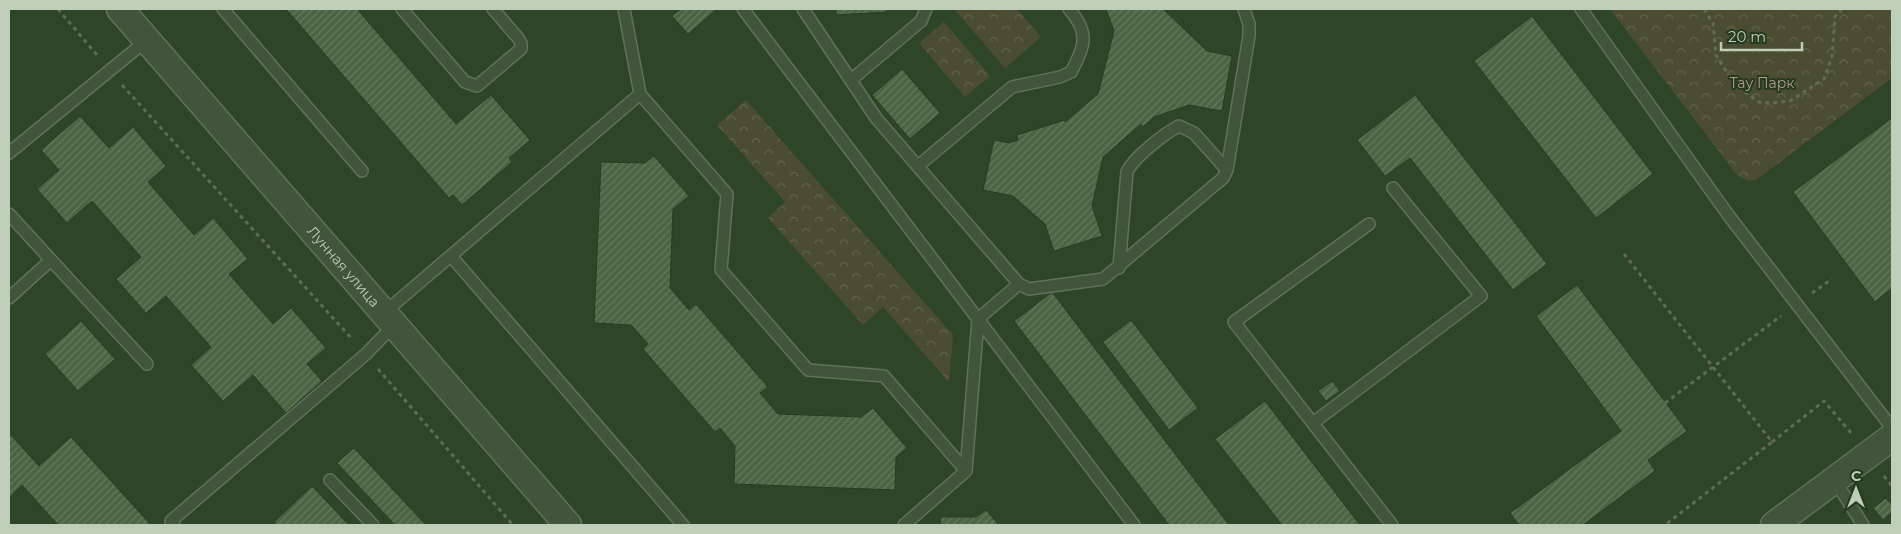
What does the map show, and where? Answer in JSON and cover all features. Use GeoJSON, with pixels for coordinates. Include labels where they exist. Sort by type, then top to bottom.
{"type":"FeatureCollection","features":[{"type":"Feature","properties":{"kind":"street","name":"Лунная улица"},"geometry":{"type":"LineString","coordinates":[[120,9],[568,525]]}},
{"type":"Feature","properties":{"kind":"street"},"geometry":{"type":"LineString","coordinates":[[1774,525],[1892,437]]}},
{"type":"Feature","properties":{"kind":"lane"},"geometry":{"type":"LineString","coordinates":[[223,9],[362,170]]}},
{"type":"Feature","properties":{"kind":"lane"},"geometry":{"type":"LineString","coordinates":[[402,9],[465,82],[477,86],[521,50],[522,43],[493,9]]}},
{"type":"Feature","properties":{"kind":"lane"},"geometry":{"type":"LineString","coordinates":[[624,9],[640,94],[727,194],[721,270],[808,370],[884,376],[966,472]]}},
{"type":"Feature","properties":{"kind":"lane"},"geometry":{"type":"LineString","coordinates":[[743,9],[1134,525]]}},
{"type":"Feature","properties":{"kind":"lane"},"geometry":{"type":"LineString","coordinates":[[802,9],[876,118],[1019,284],[1029,289],[1103,279],[1120,268],[1218,184],[1227,170],[1249,36],[1249,24],[1244,9]]}},
{"type":"Feature","properties":{"kind":"lane"},"geometry":{"type":"LineString","coordinates":[[851,80],[921,20],[926,9]]}},
{"type":"Feature","properties":{"kind":"lane"},"geometry":{"type":"LineString","coordinates":[[918,166],[1012,86],[1060,77],[1071,72],[1084,34],[1083,26],[1068,9]]}},
{"type":"Feature","properties":{"kind":"lane"},"geometry":{"type":"LineString","coordinates":[[1581,9],[1729,216],[1892,428]]}},
{"type":"Feature","properties":{"kind":"lane"},"geometry":{"type":"LineString","coordinates":[[9,153],[147,40]]}},
{"type":"Feature","properties":{"kind":"lane"},"geometry":{"type":"LineString","coordinates":[[174,525],[171,521],[366,354],[390,318],[451,256],[640,94]]}},
{"type":"Feature","properties":{"kind":"lane"},"geometry":{"type":"LineString","coordinates":[[1120,268],[1127,172],[1135,161],[1171,130],[1179,126],[1194,133],[1227,170]]}},
{"type":"Feature","properties":{"kind":"lane"},"geometry":{"type":"LineString","coordinates":[[1313,423],[1481,296],[1393,188]]}},
{"type":"Feature","properties":{"kind":"lane"},"geometry":{"type":"LineString","coordinates":[[9,214],[147,364]]}},
{"type":"Feature","properties":{"kind":"lane"},"geometry":{"type":"LineString","coordinates":[[1369,224],[1234,322],[1392,525]]}},
{"type":"Feature","properties":{"kind":"lane"},"geometry":{"type":"LineString","coordinates":[[451,256],[683,525]]}},
{"type":"Feature","properties":{"kind":"lane"},"geometry":{"type":"LineString","coordinates":[[9,298],[51,260]]}},
{"type":"Feature","properties":{"kind":"lane"},"geometry":{"type":"LineString","coordinates":[[904,525],[966,472],[978,319],[1019,284]]}},
{"type":"Feature","properties":{"kind":"lane"},"geometry":{"type":"LineString","coordinates":[[1834,479],[1863,525]]}},
{"type":"Feature","properties":{"kind":"lane"},"geometry":{"type":"LineString","coordinates":[[330,480],[372,525]]}},
{"type":"Feature","properties":{"kind":"path"},"geometry":{"type":"LineString","coordinates":[[58,9],[109,71],[366,354],[514,525]]}},
{"type":"Feature","properties":{"kind":"path"},"geometry":{"type":"LineString","coordinates":[[1704,9],[1713,23],[1716,55],[1735,85],[1758,102],[1772,103],[1790,101],[1824,79],[1832,57],[1835,16],[1842,9]]}},
{"type":"Feature","properties":{"kind":"path"},"geometry":{"type":"LineString","coordinates":[[1624,254],[1772,442]]}},
{"type":"Feature","properties":{"kind":"path"},"geometry":{"type":"LineString","coordinates":[[1665,403],[1776,320]]}},
{"type":"Feature","properties":{"kind":"path"},"geometry":{"type":"LineString","coordinates":[[1665,525],[1824,400]]}},
{"type":"Feature","properties":{"kind":"green space"},"geometry":{"type":"Polygon","coordinates":[[[954,9],[1017,9],[1041,37],[1005,68],[954,9]]]}},
{"type":"Feature","properties":{"kind":"green space","name":"Тау Парк"},"geometry":{"type":"Polygon","coordinates":[[[1610,9],[1892,9],[1892,78],[1756,180],[1748,181],[1737,175],[1610,9]]]}},
{"type":"Feature","properties":{"kind":"green space"},"geometry":{"type":"Polygon","coordinates":[[[944,22],[990,76],[965,97],[919,43],[944,22]]]}},
{"type":"Feature","properties":{"kind":"green space"},"geometry":{"type":"Polygon","coordinates":[[[746,100],[953,335],[949,382],[883,307],[863,325],[768,218],[785,202],[717,125],[746,100]]]}},
{"type":"Feature","properties":{"kind":"building"},"geometry":{"type":"Polygon","coordinates":[[[286,9],[357,9],[456,124],[491,95],[530,140],[509,158],[512,162],[462,205],[453,195],[449,198],[286,9]]]}},
{"type":"Feature","properties":{"kind":"building"},"geometry":{"type":"Polygon","coordinates":[[[681,9],[717,9],[688,34],[672,16],[681,9]]]}},
{"type":"Feature","properties":{"kind":"building"},"geometry":{"type":"Polygon","coordinates":[[[836,9],[887,9],[887,12],[836,15],[836,9]]]}},
{"type":"Feature","properties":{"kind":"building"},"geometry":{"type":"Polygon","coordinates":[[[1106,9],[1163,9],[1207,51],[1232,56],[1222,111],[1189,105],[1154,117],[1143,127],[1141,124],[1103,157],[1092,206],[1102,236],[1054,251],[1045,224],[1013,196],[983,190],[994,140],[1009,143],[1018,140],[1017,135],[1065,120],[1065,122],[1098,94],[1114,31],[1106,9]]]}},
{"type":"Feature","properties":{"kind":"building"},"geometry":{"type":"Polygon","coordinates":[[[1532,16],[1653,174],[1596,218],[1474,61],[1532,16]]]}},
{"type":"Feature","properties":{"kind":"building"},"geometry":{"type":"Polygon","coordinates":[[[902,69],[940,113],[910,139],[872,95],[902,69]]]}},
{"type":"Feature","properties":{"kind":"building"},"geometry":{"type":"Polygon","coordinates":[[[1415,95],[1547,264],[1513,290],[1410,158],[1385,176],[1357,140],[1415,95]]]}},
{"type":"Feature","properties":{"kind":"building"},"geometry":{"type":"Polygon","coordinates":[[[80,116],[109,148],[133,127],[166,166],[148,182],[194,235],[213,218],[248,259],[229,274],[273,324],[291,308],[326,348],[307,364],[322,381],[286,413],[253,375],[223,401],[191,365],[211,347],[166,296],[146,313],[116,279],[141,257],[92,201],[67,223],[37,189],[59,170],[41,150],[80,116]]]}},
{"type":"Feature","properties":{"kind":"building"},"geometry":{"type":"Polygon","coordinates":[[[1892,118],[1892,288],[1875,302],[1793,192],[1892,118]]]}},
{"type":"Feature","properties":{"kind":"building"},"geometry":{"type":"Polygon","coordinates":[[[654,156],[689,196],[673,209],[670,288],[689,310],[696,304],[768,387],[760,393],[778,414],[861,417],[873,408],[907,448],[896,457],[895,490],[734,484],[735,446],[720,428],[715,432],[643,349],[648,344],[631,325],[594,323],[601,162],[645,163],[654,156]]]}},
{"type":"Feature","properties":{"kind":"building"},"geometry":{"type":"Polygon","coordinates":[[[1577,285],[1687,431],[1648,460],[1655,471],[1583,525],[1519,525],[1510,513],[1621,431],[1536,316],[1577,285]]]}},
{"type":"Feature","properties":{"kind":"building"},"geometry":{"type":"Polygon","coordinates":[[[1052,292],[1229,525],[1169,525],[1014,321],[1052,292]]]}},
{"type":"Feature","properties":{"kind":"building"},"geometry":{"type":"Polygon","coordinates":[[[1131,320],[1198,408],[1169,430],[1103,342],[1131,320]]]}},
{"type":"Feature","properties":{"kind":"building"},"geometry":{"type":"Polygon","coordinates":[[[81,321],[115,359],[78,391],[45,354],[81,321]]]}},
{"type":"Feature","properties":{"kind":"building"},"geometry":{"type":"Polygon","coordinates":[[[1332,381],[1340,391],[1326,401],[1318,391],[1332,381]]]}},
{"type":"Feature","properties":{"kind":"building"},"geometry":{"type":"Polygon","coordinates":[[[1265,401],[1360,525],[1282,525],[1215,439],[1265,401]]]}},
{"type":"Feature","properties":{"kind":"building"},"geometry":{"type":"Polygon","coordinates":[[[9,433],[39,466],[71,437],[151,525],[58,525],[22,485],[9,498],[9,433]]]}},
{"type":"Feature","properties":{"kind":"building"},"geometry":{"type":"Polygon","coordinates":[[[354,448],[426,525],[395,525],[337,463],[354,448]]]}},
{"type":"Feature","properties":{"kind":"building"},"geometry":{"type":"Polygon","coordinates":[[[312,486],[349,525],[277,525],[274,522],[312,486]]]}},
{"type":"Feature","properties":{"kind":"building"},"geometry":{"type":"Polygon","coordinates":[[[1886,498],[1892,505],[1892,512],[1883,520],[1873,508],[1886,498]]]}},
{"type":"Feature","properties":{"kind":"building"},"geometry":{"type":"Polygon","coordinates":[[[986,510],[999,525],[940,525],[941,517],[976,517],[986,510]]]}}]}
